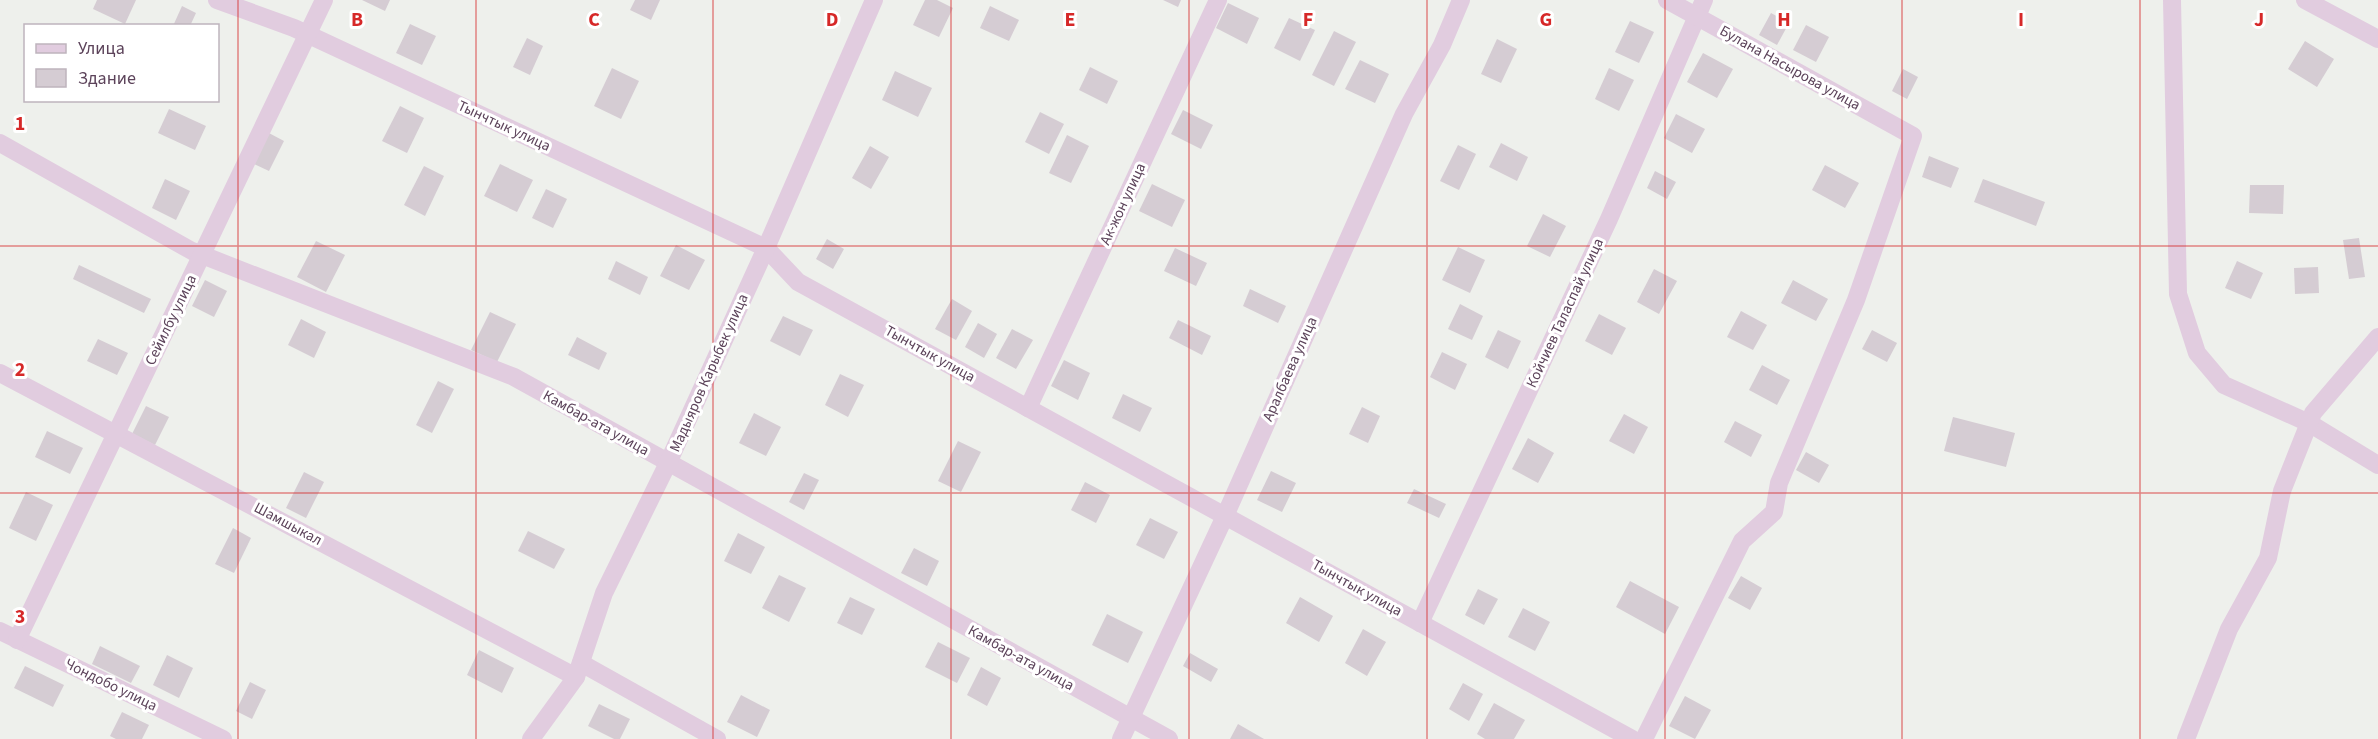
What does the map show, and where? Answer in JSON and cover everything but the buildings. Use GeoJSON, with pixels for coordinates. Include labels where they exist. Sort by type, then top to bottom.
{"type":"FeatureCollection","features":[{"type":"Feature","properties":{"kind":"street","name":"Тынчтык улица"},"geometry":{"type":"LineString","coordinates":[[217,0],[308,34],[766,248],[798,282],[1632,739]]}},
{"type":"Feature","properties":{"kind":"street","name":"Сейилбу улица"},"geometry":{"type":"LineString","coordinates":[[17,640],[324,0]]}},
{"type":"Feature","properties":{"kind":"street","name":"Мадыяров Карыбек улица"},"geometry":{"type":"LineString","coordinates":[[531,739],[578,670],[604,593],[668,463],[766,248],[874,0]]}},
{"type":"Feature","properties":{"kind":"street","name":"Ак-жон улица"},"geometry":{"type":"LineString","coordinates":[[1028,408],[1218,0]]}},
{"type":"Feature","properties":{"kind":"street","name":"Аралбаева улица"},"geometry":{"type":"LineString","coordinates":[[1121,739],[1225,516],[1404,114],[1442,45],[1461,0]]}},
{"type":"Feature","properties":{"kind":"street","name":"Булана Насырова улица"},"geometry":{"type":"LineString","coordinates":[[1644,739],[1742,541],[1774,512],[1779,483],[1856,300],[1912,136],[1701,8],[1667,0]]}},
{"type":"Feature","properties":{"kind":"street"},"geometry":{"type":"LineString","coordinates":[[2172,0],[2178,294],[2197,353],[2224,385],[2309,423],[2378,465]]}},
{"type":"Feature","properties":{"kind":"street"},"geometry":{"type":"LineString","coordinates":[[2305,0],[2327,5],[2378,39]]}},
{"type":"Feature","properties":{"kind":"street","name":"Койчиев Таласпай улица"},"geometry":{"type":"LineString","coordinates":[[1420,623],[1609,219],[1701,8]]}},
{"type":"Feature","properties":{"kind":"street","name":"Камбар-ата улица"},"geometry":{"type":"LineString","coordinates":[[0,143],[202,255],[514,377],[1169,739]]}},
{"type":"Feature","properties":{"kind":"street"},"geometry":{"type":"LineString","coordinates":[[2186,739],[2229,629],[2268,558],[2282,491],[2313,412],[2378,337]]}},
{"type":"Feature","properties":{"kind":"street","name":"Шамшыкал"},"geometry":{"type":"LineString","coordinates":[[0,373],[717,739]]}},
{"type":"Feature","properties":{"kind":"street","name":"Чондобо улица"},"geometry":{"type":"LineString","coordinates":[[0,631],[223,739]]}}]}
